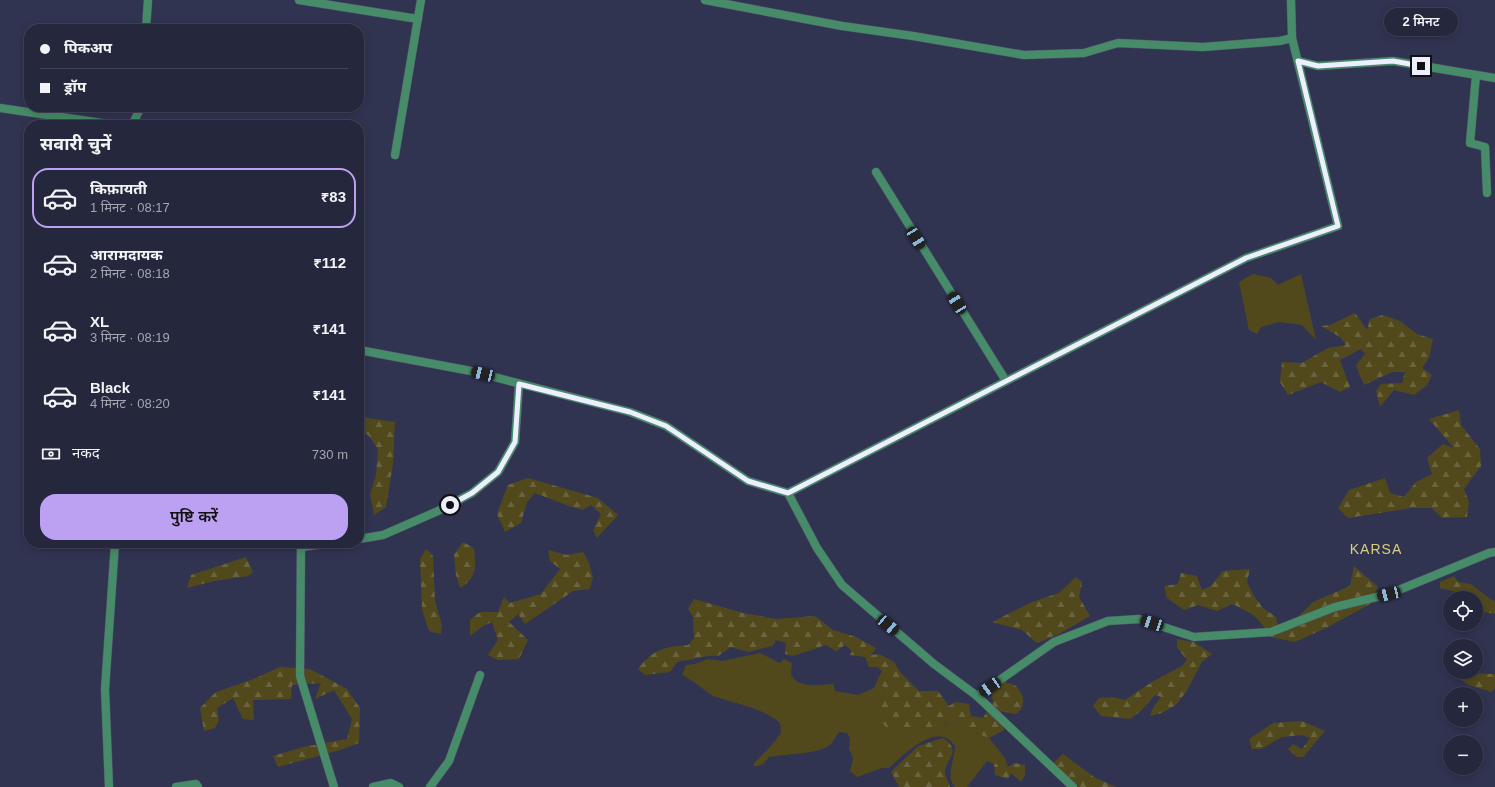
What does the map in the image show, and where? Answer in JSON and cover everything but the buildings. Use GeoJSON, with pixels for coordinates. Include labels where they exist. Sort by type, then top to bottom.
{"type":"FeatureCollection","features":[{"type":"Feature","properties":{"kind":"street"},"geometry":{"type":"LineString","coordinates":[[146,24],[148,0]]}},
{"type":"Feature","properties":{"kind":"street"},"geometry":{"type":"LineString","coordinates":[[299,0],[418,19]]}},
{"type":"Feature","properties":{"kind":"street"},"geometry":{"type":"LineString","coordinates":[[395,155],[421,0]]}},
{"type":"Feature","properties":{"kind":"street"},"geometry":{"type":"LineString","coordinates":[[705,0],[842,26],[913,36],[1024,55],[1084,53],[1118,43],[1203,47],[1280,41],[1292,38]]}},
{"type":"Feature","properties":{"kind":"street"},"geometry":{"type":"LineString","coordinates":[[364,351],[471,371],[630,412],[666,426],[748,481],[788,493],[1246,258],[1338,226],[1292,38],[1292,0]]}},
{"type":"Feature","properties":{"kind":"street"},"geometry":{"type":"LineString","coordinates":[[1298,61],[1318,66],[1393,61],[1495,78]]}},
{"type":"Feature","properties":{"kind":"street"},"geometry":{"type":"LineString","coordinates":[[1476,75],[1470,143],[1485,147],[1487,193]]}},
{"type":"Feature","properties":{"kind":"street"},"geometry":{"type":"LineString","coordinates":[[0,108],[24,112]]}},
{"type":"Feature","properties":{"kind":"street"},"geometry":{"type":"LineString","coordinates":[[27,112],[81,120]]}},
{"type":"Feature","properties":{"kind":"street"},"geometry":{"type":"LineString","coordinates":[[876,172],[1006,381]]}},
{"type":"Feature","properties":{"kind":"street"},"geometry":{"type":"LineString","coordinates":[[364,538],[383,535],[438,511],[472,493],[498,472],[515,442],[519,384]]}},
{"type":"Feature","properties":{"kind":"street"},"geometry":{"type":"LineString","coordinates":[[788,493],[817,548],[842,585],[934,664],[977,696],[1073,787]]}},
{"type":"Feature","properties":{"kind":"street"},"geometry":{"type":"LineString","coordinates":[[109,787],[106,689],[115,548]]}},
{"type":"Feature","properties":{"kind":"street"},"geometry":{"type":"LineString","coordinates":[[302,548],[300,676],[334,787]]}},
{"type":"Feature","properties":{"kind":"street"},"geometry":{"type":"LineString","coordinates":[[977,696],[1054,642],[1108,621],[1138,619],[1194,637],[1271,632],[1335,607],[1389,594],[1489,553],[1495,552]]}},
{"type":"Feature","properties":{"kind":"street"},"geometry":{"type":"LineString","coordinates":[[430,787],[449,761],[480,675]]}},
{"type":"Feature","properties":{"kind":"street"},"geometry":{"type":"LineString","coordinates":[[373,787],[391,783],[399,787]]}},
{"type":"Feature","properties":{"kind":"street"},"geometry":{"type":"LineString","coordinates":[[176,787],[196,784],[198,787]]}},
{"type":"Feature","properties":{"kind":"green space"},"geometry":{"type":"Polygon","coordinates":[[[1253,274],[1271,278],[1278,285],[1301,274],[1316,340],[1302,325],[1279,322],[1261,327],[1257,334],[1249,330],[1239,282],[1253,274]]]}},
{"type":"Feature","properties":{"kind":"green space"},"geometry":{"type":"Polygon","coordinates":[[[1355,313],[1367,330],[1370,319],[1383,315],[1400,321],[1417,334],[1433,339],[1429,358],[1422,368],[1432,375],[1427,385],[1414,395],[1394,390],[1380,407],[1376,391],[1381,384],[1402,383],[1405,372],[1392,372],[1364,385],[1356,365],[1365,354],[1361,349],[1340,360],[1350,387],[1340,392],[1321,382],[1288,395],[1280,382],[1282,362],[1302,363],[1328,348],[1346,345],[1340,337],[1321,326],[1330,325],[1355,313]]]}},
{"type":"Feature","properties":{"kind":"green space"},"geometry":{"type":"Polygon","coordinates":[[[1459,410],[1461,425],[1480,449],[1481,466],[1464,489],[1469,502],[1467,517],[1442,518],[1432,508],[1412,508],[1348,518],[1338,508],[1349,490],[1385,478],[1390,493],[1404,497],[1416,482],[1432,474],[1427,458],[1443,444],[1454,448],[1429,419],[1459,410]]]}},
{"type":"Feature","properties":{"kind":"green space"},"geometry":{"type":"Polygon","coordinates":[[[364,417],[395,422],[393,464],[386,507],[374,515],[370,494],[376,475],[378,449],[369,436],[364,432],[364,417]]]}},
{"type":"Feature","properties":{"kind":"green space"},"geometry":{"type":"Polygon","coordinates":[[[528,478],[598,498],[618,515],[597,538],[593,530],[601,514],[591,505],[583,510],[535,493],[527,502],[521,523],[505,532],[497,514],[508,485],[528,478]]]}},
{"type":"Feature","properties":{"kind":"green space"},"geometry":{"type":"Polygon","coordinates":[[[463,542],[474,548],[475,566],[470,580],[460,588],[456,575],[454,555],[463,542]]]}},
{"type":"Feature","properties":{"kind":"green space"},"geometry":{"type":"Polygon","coordinates":[[[426,549],[433,556],[435,601],[442,625],[441,634],[429,631],[422,609],[420,559],[426,549]]]}},
{"type":"Feature","properties":{"kind":"green space"},"geometry":{"type":"Polygon","coordinates":[[[548,550],[567,555],[583,552],[589,563],[593,577],[590,589],[573,591],[525,624],[518,614],[509,622],[528,640],[519,659],[498,660],[488,655],[498,640],[492,622],[483,626],[470,636],[470,620],[480,612],[498,612],[504,597],[510,603],[541,594],[560,569],[550,561],[548,550]]]}},
{"type":"Feature","properties":{"kind":"green space"},"geometry":{"type":"Polygon","coordinates":[[[246,557],[253,572],[248,576],[214,581],[187,588],[191,575],[246,557]]]}},
{"type":"Feature","properties":{"kind":"green space"},"geometry":{"type":"Polygon","coordinates":[[[1354,566],[1378,587],[1370,604],[1328,627],[1295,642],[1271,637],[1254,616],[1232,604],[1217,611],[1198,605],[1184,610],[1167,598],[1164,586],[1178,584],[1181,573],[1197,576],[1202,590],[1211,586],[1223,571],[1250,569],[1247,582],[1254,596],[1263,608],[1276,617],[1279,632],[1285,630],[1313,602],[1350,586],[1354,566]]]}},
{"type":"Feature","properties":{"kind":"green space"},"geometry":{"type":"Polygon","coordinates":[[[1454,576],[1458,582],[1471,584],[1480,591],[1453,591],[1440,588],[1440,582],[1454,576]]]}},
{"type":"Feature","properties":{"kind":"green space"},"geometry":{"type":"Polygon","coordinates":[[[1076,577],[1082,582],[1079,597],[1090,616],[1059,634],[1037,643],[1022,630],[992,622],[1032,602],[1059,593],[1076,577]]]}},
{"type":"Feature","properties":{"kind":"green space"},"geometry":{"type":"Polygon","coordinates":[[[1483,593],[1495,601],[1495,614],[1483,612],[1483,593]]]}},
{"type":"Feature","properties":{"kind":"green space"},"geometry":{"type":"Polygon","coordinates":[[[694,599],[743,613],[776,619],[815,616],[833,630],[856,637],[876,648],[871,655],[879,654],[894,662],[900,672],[919,691],[938,691],[949,706],[955,702],[969,704],[971,716],[983,718],[993,702],[992,693],[1004,682],[1016,686],[1023,697],[1023,704],[1016,714],[999,711],[1004,730],[989,738],[972,732],[953,721],[945,725],[929,729],[889,731],[879,719],[880,702],[885,690],[878,679],[882,671],[878,667],[869,667],[865,657],[850,655],[852,651],[845,645],[836,651],[826,645],[793,656],[785,654],[786,643],[776,640],[772,646],[748,652],[731,647],[718,656],[677,662],[670,672],[645,675],[638,669],[643,662],[654,653],[666,648],[688,645],[694,638],[693,617],[688,609],[694,599]]]}},
{"type":"Feature","properties":{"kind":"green space"},"geometry":{"type":"Polygon","coordinates":[[[1177,639],[1194,642],[1212,654],[1202,662],[1186,692],[1176,705],[1162,713],[1150,716],[1154,706],[1161,697],[1155,695],[1142,710],[1130,719],[1101,716],[1093,706],[1099,698],[1113,697],[1125,700],[1152,682],[1182,666],[1187,660],[1177,647],[1177,639]]]}},
{"type":"Feature","properties":{"kind":"green space"},"geometry":{"type":"Polygon","coordinates":[[[760,653],[780,663],[784,659],[792,663],[791,675],[799,682],[810,685],[833,684],[835,691],[858,695],[874,688],[878,679],[885,690],[881,701],[945,725],[953,721],[972,732],[989,738],[1005,758],[1008,767],[1002,762],[994,764],[987,761],[967,787],[955,787],[952,783],[951,768],[955,746],[948,739],[941,736],[933,737],[916,745],[889,768],[882,768],[857,777],[850,771],[853,758],[849,749],[850,738],[847,733],[839,732],[831,744],[825,748],[810,752],[769,757],[766,762],[758,766],[753,766],[781,733],[780,723],[765,713],[748,706],[713,696],[682,675],[686,665],[695,664],[708,659],[722,661],[760,653]]]}},
{"type":"Feature","properties":{"kind":"green space"},"geometry":{"type":"Polygon","coordinates":[[[280,667],[310,669],[347,689],[360,708],[359,743],[340,750],[278,767],[273,756],[303,747],[347,739],[352,719],[334,690],[315,699],[321,683],[292,685],[291,699],[253,700],[254,720],[243,719],[233,698],[217,708],[219,720],[215,728],[204,731],[200,708],[216,692],[251,680],[280,667]]]}},
{"type":"Feature","properties":{"kind":"green space"},"geometry":{"type":"Polygon","coordinates":[[[1495,673],[1495,687],[1492,692],[1483,689],[1483,687],[1469,685],[1460,679],[1483,679],[1483,674],[1495,673]]]}},
{"type":"Feature","properties":{"kind":"green space"},"geometry":{"type":"Polygon","coordinates":[[[1302,721],[1325,731],[1303,757],[1297,757],[1288,749],[1293,744],[1302,749],[1310,738],[1302,735],[1282,737],[1261,749],[1252,749],[1249,739],[1273,723],[1302,721]]]}},
{"type":"Feature","properties":{"kind":"green space"},"geometry":{"type":"Polygon","coordinates":[[[943,738],[949,743],[953,751],[945,772],[950,787],[899,787],[891,772],[918,746],[943,738]]]}},
{"type":"Feature","properties":{"kind":"green space"},"geometry":{"type":"Polygon","coordinates":[[[1063,754],[1094,777],[1116,787],[1076,786],[1052,764],[1063,754]]]}},
{"type":"Feature","properties":{"kind":"green space"},"geometry":{"type":"Polygon","coordinates":[[[1002,762],[1008,767],[1014,763],[1025,765],[1025,775],[1021,782],[1011,773],[1008,779],[995,775],[994,764],[1002,762]]]}},
{"type":"Feature","properties":{"kind":"district","name":"KARSA"},"geometry":{"type":"Point","coordinates":[1376,549]}},
{"type":"Feature","properties":{"kind":"route"},"geometry":{"type":"LineString","coordinates":[[450,505],[472,493],[498,472],[515,442],[519,384],[630,412],[666,426],[748,481],[788,493],[1246,258],[1338,226],[1298,61],[1318,66],[1393,61],[1421,66]]}}]}
